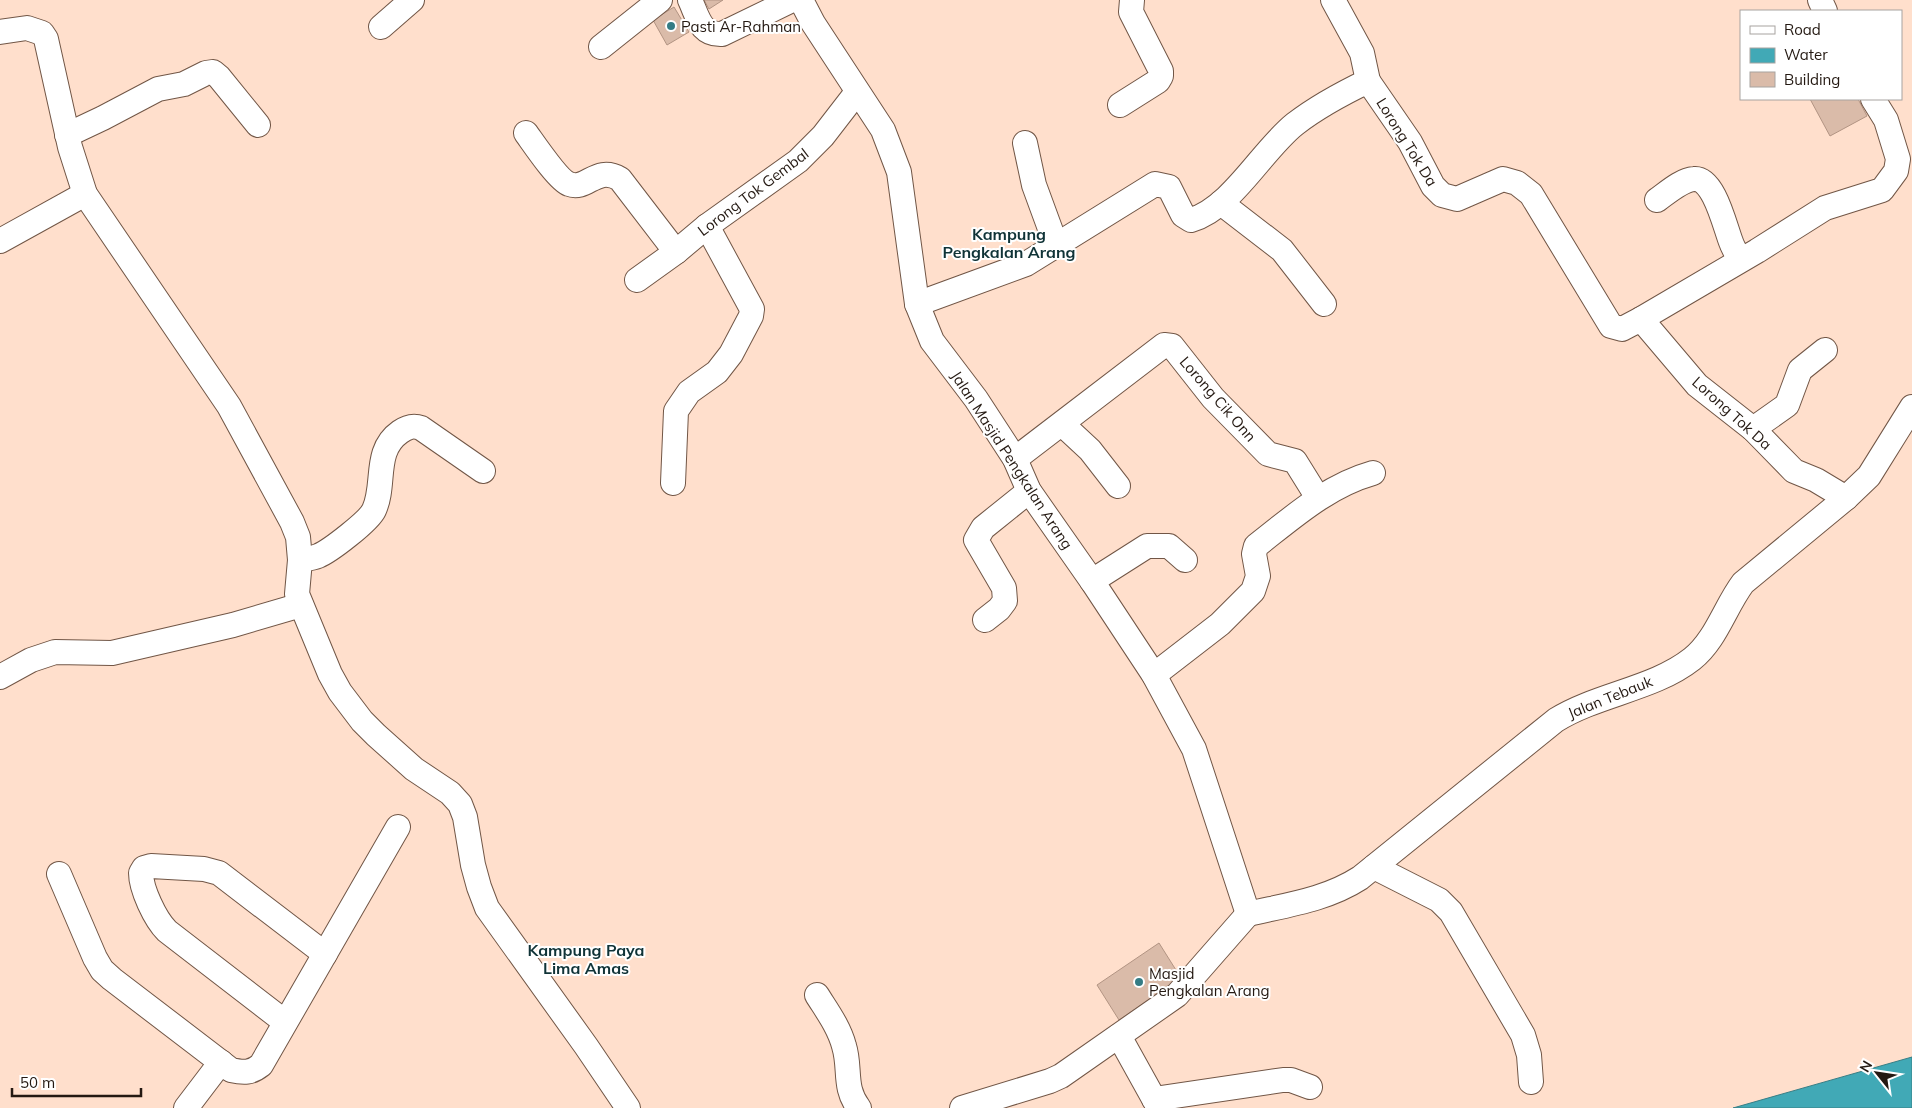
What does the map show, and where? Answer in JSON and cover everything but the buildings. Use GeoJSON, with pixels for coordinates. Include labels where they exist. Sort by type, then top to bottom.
{"type":"FeatureCollection","features":[{"type":"Feature","properties":{"kind":"street"},"geometry":{"type":"LineString","coordinates":[[381,27],[412,0]]}},
{"type":"Feature","properties":{"kind":"street"},"geometry":{"type":"LineString","coordinates":[[601,47],[660,0]]}},
{"type":"Feature","properties":{"kind":"street"},"geometry":{"type":"LineString","coordinates":[[690,0],[704,30],[712,34],[722,34],[792,0]]}},
{"type":"Feature","properties":{"kind":"street","name":"Jalan Masjid Pengkalan Arang"},"geometry":{"type":"LineString","coordinates":[[801,0],[813,23],[883,130],[899,172],[917,304],[932,341],[976,399],[1015,459],[1030,491],[1154,675],[1194,749],[1248,914]]}},
{"type":"Feature","properties":{"kind":"street"},"geometry":{"type":"LineString","coordinates":[[1120,105],[1158,81],[1161,76],[1161,71],[1131,12],[1132,0]]}},
{"type":"Feature","properties":{"kind":"street"},"geometry":{"type":"LineString","coordinates":[[1333,0],[1362,53],[1368,81]]}},
{"type":"Feature","properties":{"kind":"street"},"geometry":{"type":"LineString","coordinates":[[0,32],[26,28],[42,32],[46,39],[67,135],[85,194],[229,406],[292,522],[298,537],[300,560],[297,594],[300,605],[330,674],[340,692],[362,721],[414,769],[450,793],[460,804],[465,817],[473,865],[487,908],[628,1108]]}},
{"type":"Feature","properties":{"kind":"street"},"geometry":{"type":"LineString","coordinates":[[67,135],[158,89],[184,84],[206,73],[213,72],[258,125]]}},
{"type":"Feature","properties":{"kind":"street","name":"Lorong Tok Da"},"geometry":{"type":"LineString","coordinates":[[917,304],[1026,264],[1155,184],[1168,187],[1183,215],[1192,220],[1204,217],[1221,203],[1294,125],[1345,92],[1368,81],[1410,142],[1433,186],[1442,195],[1457,199],[1502,180],[1516,183],[1531,194],[1610,326],[1622,329],[1641,319],[1698,385],[1753,429],[1794,470],[1816,480],[1846,498]]}},
{"type":"Feature","properties":{"kind":"street","name":"Lorong Tok Gembal"},"geometry":{"type":"LineString","coordinates":[[637,280],[676,252],[707,226],[798,161],[823,136],[858,92]]}},
{"type":"Feature","properties":{"kind":"street"},"geometry":{"type":"LineString","coordinates":[[1641,319],[1825,208],[1882,190],[1890,182],[1896,171],[1898,159],[1886,120],[1874,100]]}},
{"type":"Feature","properties":{"kind":"street"},"geometry":{"type":"LineString","coordinates":[[526,133],[559,176],[568,184],[577,185],[600,175],[611,174],[620,179],[676,252]]}},
{"type":"Feature","properties":{"kind":"street"},"geometry":{"type":"LineString","coordinates":[[1025,143],[1034,185],[1056,245]]}},
{"type":"Feature","properties":{"kind":"street"},"geometry":{"type":"LineString","coordinates":[[1657,200],[1680,184],[1691,179],[1701,179],[1707,184],[1725,222],[1731,244],[1740,260]]}},
{"type":"Feature","properties":{"kind":"street"},"geometry":{"type":"LineString","coordinates":[[0,241],[85,194]]}},
{"type":"Feature","properties":{"kind":"street"},"geometry":{"type":"LineString","coordinates":[[1221,203],[1282,250],[1324,304]]}},
{"type":"Feature","properties":{"kind":"street"},"geometry":{"type":"LineString","coordinates":[[673,482],[676,411],[689,392],[718,372],[731,354],[751,316],[752,310],[707,226]]}},
{"type":"Feature","properties":{"kind":"street","name":"Lorong Cik Onn"},"geometry":{"type":"LineString","coordinates":[[1015,459],[1164,345],[1172,346],[1213,398],[1268,454],[1294,461],[1318,498]]}},
{"type":"Feature","properties":{"kind":"street"},"geometry":{"type":"LineString","coordinates":[[1753,429],[1787,405],[1800,370],[1825,350]]}},
{"type":"Feature","properties":{"kind":"street","name":"Jalan Tebauk"},"geometry":{"type":"LineString","coordinates":[[1248,914],[1316,898],[1347,886],[1374,867],[1556,720],[1580,706],[1663,676],[1692,660],[1709,640],[1743,583],[1846,498],[1869,476],[1912,407]]}},
{"type":"Feature","properties":{"kind":"street"},"geometry":{"type":"LineString","coordinates":[[1062,424],[1090,450],[1118,486]]}},
{"type":"Feature","properties":{"kind":"street"},"geometry":{"type":"LineString","coordinates":[[300,560],[318,556],[327,551],[368,520],[374,511],[377,501],[382,459],[386,449],[394,437],[405,429],[414,426],[421,428],[482,470]]}},
{"type":"Feature","properties":{"kind":"street"},"geometry":{"type":"LineString","coordinates":[[1154,675],[1220,624],[1253,591],[1258,576],[1254,554],[1256,546],[1318,498],[1344,484],[1372,474]]}},
{"type":"Feature","properties":{"kind":"street"},"geometry":{"type":"LineString","coordinates":[[985,620],[999,609],[1005,601],[1004,588],[976,540],[983,528],[1030,491]]}},
{"type":"Feature","properties":{"kind":"street"},"geometry":{"type":"LineString","coordinates":[[1092,581],[1147,546],[1170,546],[1185,560]]}},
{"type":"Feature","properties":{"kind":"street"},"geometry":{"type":"LineString","coordinates":[[0,677],[31,660],[50,653],[112,653],[233,625],[300,605]]}},
{"type":"Feature","properties":{"kind":"street"},"geometry":{"type":"LineString","coordinates":[[59,874],[102,970],[231,1070],[253,1071],[261,1065],[398,827]]}},
{"type":"Feature","properties":{"kind":"street"},"geometry":{"type":"LineString","coordinates":[[285,1022],[160,924],[141,882],[141,873],[144,868],[151,866],[204,869],[219,873],[325,954]]}},
{"type":"Feature","properties":{"kind":"street"},"geometry":{"type":"LineString","coordinates":[[1374,867],[1439,900],[1451,912],[1523,1035],[1529,1054],[1530,1082]]}},
{"type":"Feature","properties":{"kind":"street"},"geometry":{"type":"LineString","coordinates":[[962,1108],[1055,1079],[1119,1036],[1177,995],[1248,914]]}},
{"type":"Feature","properties":{"kind":"street"},"geometry":{"type":"LineString","coordinates":[[817,995],[839,1032],[845,1048],[849,1090],[859,1108]]}},
{"type":"Feature","properties":{"kind":"street"},"geometry":{"type":"LineString","coordinates":[[1119,1036],[1157,1104],[1283,1080],[1291,1080],[1310,1087]]}},
{"type":"Feature","properties":{"kind":"street"},"geometry":{"type":"LineString","coordinates":[[186,1108],[221,1062]]}},
{"type":"Feature","properties":{"kind":"water"},"geometry":{"type":"Polygon","coordinates":[[[1912,1057],[1912,1108],[1733,1108],[1912,1057]]]}},
{"type":"Feature","properties":{"kind":"place","name":"Pasti Ar-Rahman"},"geometry":{"type":"Point","coordinates":[671,26]}},
{"type":"Feature","properties":{"kind":"place","name":"Masjid Pengkalan Arang"},"geometry":{"type":"Point","coordinates":[1139,982]}},
{"type":"Feature","properties":{"kind":"district","name":"Kampung Pengkalan Arang"},"geometry":{"type":"Point","coordinates":[1009,243]}},
{"type":"Feature","properties":{"kind":"district","name":"Kampung Paya Lima Amas"},"geometry":{"type":"Point","coordinates":[586,959]}}]}
